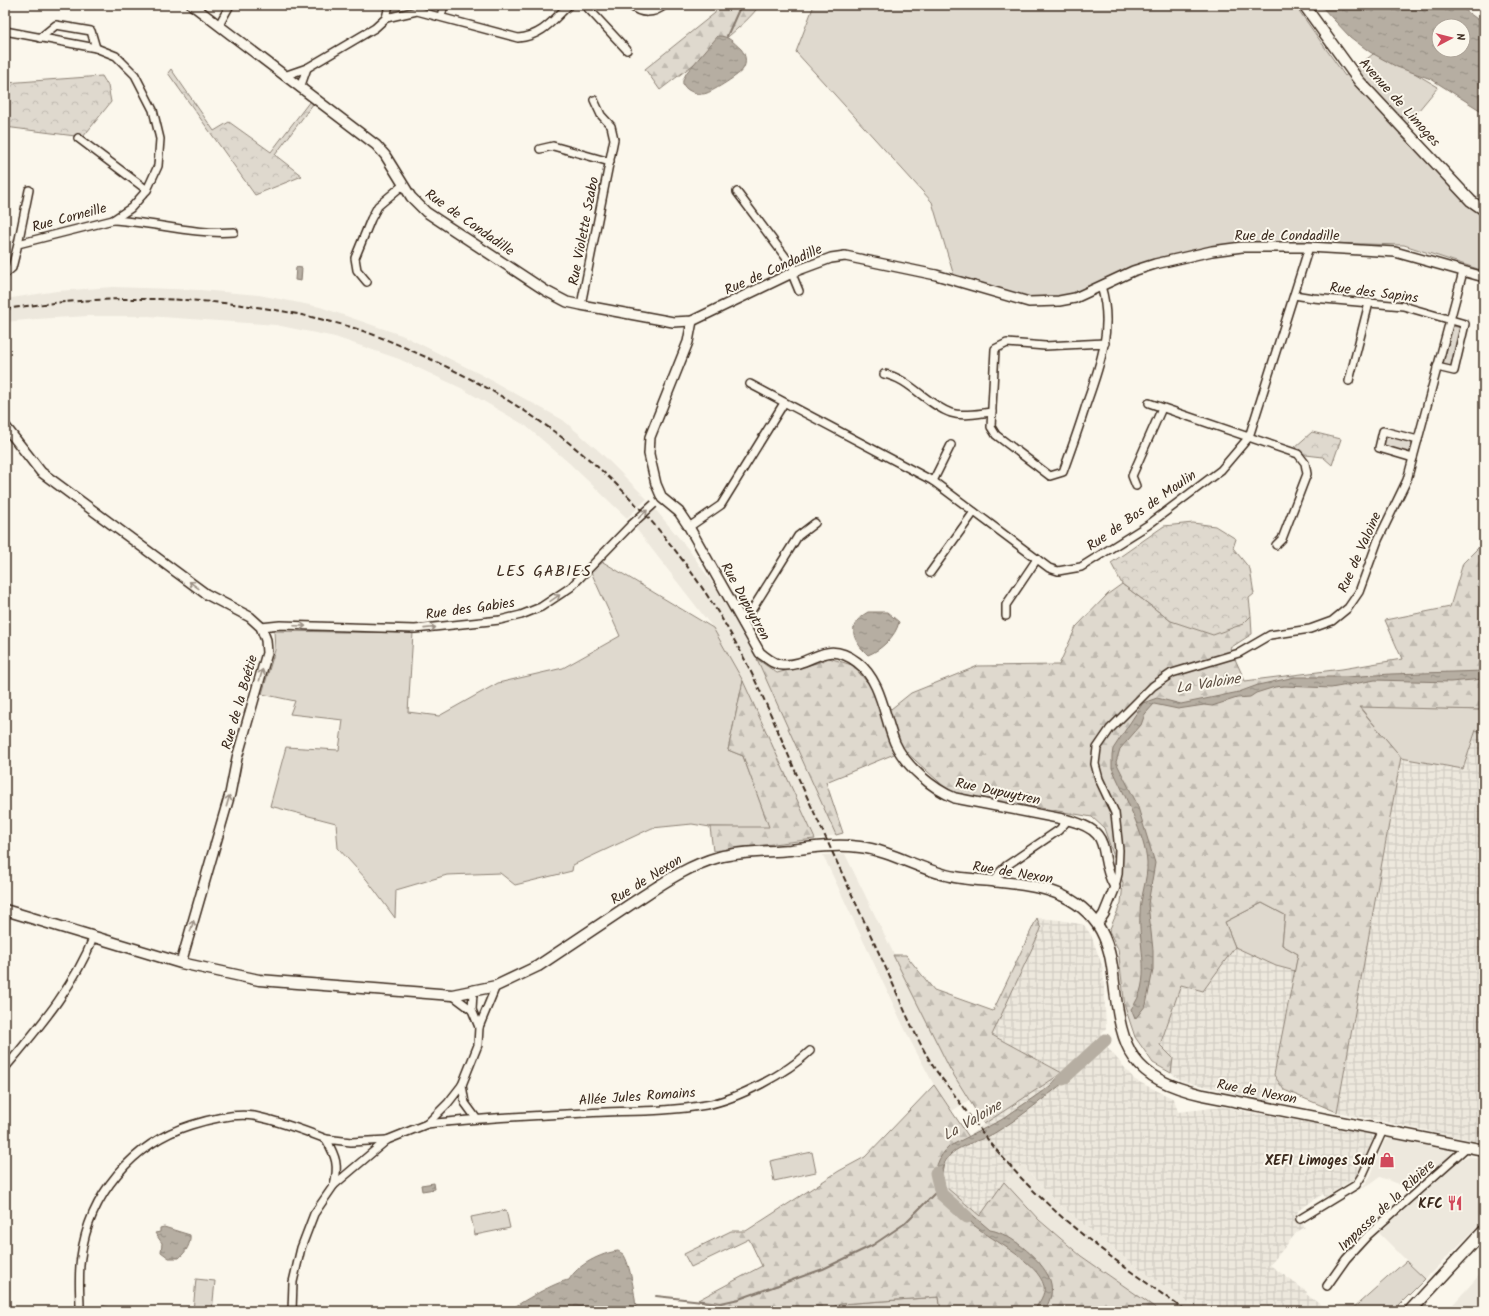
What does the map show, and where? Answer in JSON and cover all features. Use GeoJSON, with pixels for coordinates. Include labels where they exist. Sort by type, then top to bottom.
{"type":"FeatureCollection","features":[{"type":"Feature","properties":{"kind":"main road","name":"Avenue de Limoges"},"geometry":{"type":"LineString","coordinates":[[1304,5],[1359,81],[1471,200],[1484,210]]}},
{"type":"Feature","properties":{"kind":"main road","name":"Rue de Nexon"},"geometry":{"type":"LineString","coordinates":[[5,910],[181,963],[259,980],[452,995],[473,992],[496,986],[538,966],[675,875],[700,863],[721,856],[816,847],[863,847],[953,877],[1037,887],[1065,897],[1082,908],[1097,924],[1111,955],[1118,1018],[1122,1037],[1132,1056],[1146,1072],[1162,1082],[1181,1090],[1484,1150]]}},
{"type":"Feature","properties":{"kind":"main road"},"geometry":{"type":"LineString","coordinates":[[1410,1311],[1484,1231]]}},
{"type":"Feature","properties":{"kind":"main road"},"geometry":{"type":"LineString","coordinates":[[1420,1311],[1484,1242]]}},
{"type":"Feature","properties":{"kind":"street","name":"Rue de Condadille"},"geometry":{"type":"LineString","coordinates":[[192,5],[376,145],[385,155],[411,197],[426,212],[546,291],[567,302],[581,305],[673,322],[692,321],[794,273],[831,258],[846,256],[930,274],[1029,302],[1075,298],[1133,271],[1156,264],[1212,251],[1253,247],[1309,247],[1395,252],[1484,277]]}},
{"type":"Feature","properties":{"kind":"street"},"geometry":{"type":"LineString","coordinates":[[219,25],[230,5]]}},
{"type":"Feature","properties":{"kind":"street"},"geometry":{"type":"LineString","coordinates":[[386,18],[389,5]]}},
{"type":"Feature","properties":{"kind":"street"},"geometry":{"type":"LineString","coordinates":[[441,16],[444,5]]}},
{"type":"Feature","properties":{"kind":"street"},"geometry":{"type":"LineString","coordinates":[[284,76],[307,68],[375,28],[386,18],[417,10],[518,38],[530,37],[540,32],[569,5]]}},
{"type":"Feature","properties":{"kind":"street"},"geometry":{"type":"LineString","coordinates":[[585,5],[627,50]]}},
{"type":"Feature","properties":{"kind":"street"},"geometry":{"type":"LineString","coordinates":[[630,5],[634,9],[645,12],[654,11],[665,5]]}},
{"type":"Feature","properties":{"kind":"street"},"geometry":{"type":"LineString","coordinates":[[40,38],[56,25],[91,31],[96,48]]}},
{"type":"Feature","properties":{"kind":"street","name":"Rue Corneille"},"geometry":{"type":"LineString","coordinates":[[5,31],[96,48],[116,56],[135,76],[153,110],[160,139],[158,166],[147,190],[131,208],[113,220],[18,244],[12,268],[5,274]]}},
{"type":"Feature","properties":{"kind":"street"},"geometry":{"type":"LineString","coordinates":[[300,88],[307,68]]}},
{"type":"Feature","properties":{"kind":"street","name":"Rue Violette Szabo"},"geometry":{"type":"LineString","coordinates":[[581,305],[614,140],[611,126],[600,115],[594,100]]}},
{"type":"Feature","properties":{"kind":"street"},"geometry":{"type":"LineString","coordinates":[[78,138],[147,190]]}},
{"type":"Feature","properties":{"kind":"street","name":"Rue Violette Szabo"},"geometry":{"type":"LineString","coordinates":[[540,149],[553,146],[610,162]]}},
{"type":"Feature","properties":{"kind":"street"},"geometry":{"type":"LineString","coordinates":[[367,282],[357,270],[355,258],[371,218],[378,206],[403,185]]}},
{"type":"Feature","properties":{"kind":"street"},"geometry":{"type":"LineString","coordinates":[[18,244],[29,190]]}},
{"type":"Feature","properties":{"kind":"street"},"geometry":{"type":"LineString","coordinates":[[737,192],[794,273],[799,291]]}},
{"type":"Feature","properties":{"kind":"street"},"geometry":{"type":"LineString","coordinates":[[113,220],[131,221],[213,234],[234,232]]}},
{"type":"Feature","properties":{"kind":"street","name":"Rue de Bos de Moulin"},"geometry":{"type":"LineString","coordinates":[[750,384],[933,481],[1049,568],[1058,571],[1081,567],[1148,525],[1221,470],[1249,437],[1309,247]]}},
{"type":"Feature","properties":{"kind":"street","name":"Rue de Valoine"},"geometry":{"type":"LineString","coordinates":[[1097,924],[1104,914],[1115,886],[1118,874],[1119,850],[1115,813],[1099,779],[1095,764],[1097,748],[1110,729],[1152,686],[1172,673],[1239,653],[1270,635],[1310,630],[1332,621],[1348,608],[1359,592],[1378,540],[1408,480],[1463,272]]}},
{"type":"Feature","properties":{"kind":"street"},"geometry":{"type":"LineString","coordinates":[[1101,286],[1106,301],[1107,336],[1102,362],[1063,472],[1050,476],[996,435],[991,428],[995,349],[1007,343],[1045,346],[1105,343]]}},
{"type":"Feature","properties":{"kind":"street","name":"Rue des Sapins"},"geometry":{"type":"LineString","coordinates":[[1294,295],[1403,306],[1450,319]]}},
{"type":"Feature","properties":{"kind":"street"},"geometry":{"type":"LineString","coordinates":[[1349,381],[1369,303]]}},
{"type":"Feature","properties":{"kind":"street"},"geometry":{"type":"LineString","coordinates":[[1438,367],[1454,371],[1466,324],[1450,319]]}},
{"type":"Feature","properties":{"kind":"street"},"geometry":{"type":"LineString","coordinates":[[662,498],[652,471],[649,454],[650,437],[688,342],[692,321]]}},
{"type":"Feature","properties":{"kind":"street"},"geometry":{"type":"LineString","coordinates":[[884,374],[892,375],[952,413],[992,412]]}},
{"type":"Feature","properties":{"kind":"street"},"geometry":{"type":"LineString","coordinates":[[689,527],[721,505],[784,403]]}},
{"type":"Feature","properties":{"kind":"street"},"geometry":{"type":"LineString","coordinates":[[1149,403],[1298,454],[1306,463],[1307,474],[1282,539],[1276,545]]}},
{"type":"Feature","properties":{"kind":"street"},"geometry":{"type":"LineString","coordinates":[[1136,486],[1132,476],[1162,408]]}},
{"type":"Feature","properties":{"kind":"street"},"geometry":{"type":"LineString","coordinates":[[5,426],[41,472],[206,594],[250,617],[261,627]]}},
{"type":"Feature","properties":{"kind":"street"},"geometry":{"type":"LineString","coordinates":[[1413,458],[1379,448],[1383,431],[1418,440]]}},
{"type":"Feature","properties":{"kind":"street"},"geometry":{"type":"LineString","coordinates":[[933,481],[951,445]]}},
{"type":"Feature","properties":{"kind":"street","name":"Rue des Gabies"},"geometry":{"type":"LineString","coordinates":[[261,627],[280,625],[415,629],[500,620],[521,615],[541,607],[571,587],[631,525],[662,498]]}},
{"type":"Feature","properties":{"kind":"street","name":"Rue Dupuytren"},"geometry":{"type":"LineString","coordinates":[[662,498],[679,512],[689,527],[760,653],[772,662],[783,665],[798,663],[832,652],[845,654],[859,663],[871,678],[879,692],[896,744],[923,778],[942,792],[955,798],[1085,824],[1093,829],[1100,838],[1110,877],[1115,886]]}},
{"type":"Feature","properties":{"kind":"street"},"geometry":{"type":"LineString","coordinates":[[930,573],[974,512]]}},
{"type":"Feature","properties":{"kind":"street"},"geometry":{"type":"LineString","coordinates":[[743,624],[798,536],[815,523]]}},
{"type":"Feature","properties":{"kind":"street"},"geometry":{"type":"LineString","coordinates":[[1006,616],[1006,605],[1038,559]]}},
{"type":"Feature","properties":{"kind":"street","name":"Rue de la Boétie"},"geometry":{"type":"LineString","coordinates":[[181,963],[230,794],[237,758],[267,653],[266,640],[261,627]]}},
{"type":"Feature","properties":{"kind":"street"},"geometry":{"type":"LineString","coordinates":[[995,882],[999,873],[1006,866],[1059,830],[1068,820]]}},
{"type":"Feature","properties":{"kind":"street"},"geometry":{"type":"LineString","coordinates":[[5,1068],[58,1004],[78,973],[94,936]]}},
{"type":"Feature","properties":{"kind":"street"},"geometry":{"type":"LineString","coordinates":[[292,1311],[293,1282],[301,1248],[314,1214],[334,1185],[387,1140],[427,1124],[448,1103],[462,1085],[478,1045],[480,1027],[496,986]]}},
{"type":"Feature","properties":{"kind":"street"},"geometry":{"type":"LineString","coordinates":[[472,1010],[473,992]]}},
{"type":"Feature","properties":{"kind":"street"},"geometry":{"type":"LineString","coordinates":[[452,995],[472,1010],[480,1027]]}},
{"type":"Feature","properties":{"kind":"street","name":"Allée Jules Romains"},"geometry":{"type":"LineString","coordinates":[[427,1124],[476,1118],[663,1110],[707,1105],[737,1095],[796,1065],[810,1051]]}},
{"type":"Feature","properties":{"kind":"street"},"geometry":{"type":"LineString","coordinates":[[462,1085],[464,1103],[476,1118]]}},
{"type":"Feature","properties":{"kind":"street"},"geometry":{"type":"LineString","coordinates":[[80,1311],[81,1257],[86,1231],[105,1189],[125,1166],[146,1146],[176,1129],[203,1121],[228,1117],[252,1116],[302,1129],[326,1139],[351,1142],[387,1140]]}},
{"type":"Feature","properties":{"kind":"street"},"geometry":{"type":"LineString","coordinates":[[1300,1219],[1356,1185],[1363,1174],[1383,1130]]}},
{"type":"Feature","properties":{"kind":"street"},"geometry":{"type":"LineString","coordinates":[[326,1139],[335,1155],[337,1172],[334,1185]]}},
{"type":"Feature","properties":{"kind":"street","name":"Impasse de la Ribière"},"geometry":{"type":"LineString","coordinates":[[1327,1286],[1346,1259],[1368,1236],[1467,1147]]}},
{"type":"Feature","properties":{"kind":"shaded area"},"geometry":{"type":"Polygon","coordinates":[[[113,287],[200,290],[259,295],[320,307],[404,336],[480,374],[563,420],[599,451],[647,499],[627,518],[568,462],[526,426],[461,388],[399,359],[335,337],[276,325],[148,316],[89,316],[5,322],[5,299],[57,291],[113,287]]]}},
{"type":"Feature","properties":{"kind":"shaded area"},"geometry":{"type":"Polygon","coordinates":[[[655,509],[689,550],[723,598],[757,659],[836,835],[815,839],[743,681],[713,628],[634,526],[655,509]]]}},
{"type":"Feature","properties":{"kind":"shaded area"},"geometry":{"type":"Polygon","coordinates":[[[1476,730],[1484,733],[1484,1141],[1476,1141],[1337,1112],[1401,757],[1463,769],[1476,730]]]}},
{"type":"Feature","properties":{"kind":"shaded area"},"geometry":{"type":"Polygon","coordinates":[[[845,854],[950,1069],[969,1100],[952,1111],[934,1085],[910,1040],[823,855],[845,854]]]}},
{"type":"Feature","properties":{"kind":"shaded area"},"geometry":{"type":"Polygon","coordinates":[[[1037,918],[1060,920],[1084,925],[1091,935],[1103,968],[1106,1028],[1102,1033],[1108,1048],[1135,1080],[1174,1099],[1178,1112],[1223,1107],[1370,1134],[1373,1138],[1360,1171],[1352,1180],[1325,1197],[1323,1194],[1299,1210],[1296,1215],[1305,1227],[1297,1232],[1270,1265],[1307,1292],[1306,1294],[1322,1306],[1325,1311],[1201,1311],[1131,1263],[1056,1202],[1022,1165],[1004,1182],[980,1217],[940,1182],[946,1155],[984,1124],[1062,1073],[992,1035],[1041,929],[1037,918]]]}},
{"type":"Feature","properties":{"kind":"shaded area"},"geometry":{"type":"Polygon","coordinates":[[[1235,947],[1276,966],[1295,971],[1274,1075],[1284,1090],[1269,1101],[1182,1081],[1171,1073],[1173,1058],[1160,1045],[1181,985],[1203,991],[1235,947]]]}},
{"type":"Feature","properties":{"kind":"shaded area"},"geometry":{"type":"Polygon","coordinates":[[[1390,1138],[1451,1151],[1453,1156],[1413,1190],[1380,1177],[1361,1190],[1371,1175],[1384,1142],[1390,1138]]]}},
{"type":"Feature","properties":{"kind":"shaded area"},"geometry":{"type":"Polygon","coordinates":[[[1468,1156],[1484,1159],[1484,1220],[1425,1279],[1379,1233],[1460,1160],[1468,1156]]]}},
{"type":"Feature","properties":{"kind":"shaded area"},"geometry":{"type":"Polygon","coordinates":[[[1022,1165],[1056,1202],[1131,1263],[1201,1311],[1160,1311],[1081,1256],[1039,1220],[1004,1182],[1022,1165]]]}},
{"type":"Feature","properties":{"kind":"shaded area"},"geometry":{"type":"Polygon","coordinates":[[[1484,1270],[1484,1311],[1447,1311],[1484,1270]]]}},
{"type":"Feature","properties":{"kind":"green space"},"geometry":{"type":"Polygon","coordinates":[[[717,5],[759,5],[754,13],[730,35],[660,90],[645,69],[715,13],[717,5]]]}},
{"type":"Feature","properties":{"kind":"green space"},"geometry":{"type":"Polygon","coordinates":[[[814,5],[1295,5],[1345,76],[1377,51],[1438,87],[1399,134],[1484,218],[1484,264],[1481,270],[1404,245],[1246,241],[1173,255],[1072,295],[1055,299],[1033,299],[954,276],[932,202],[796,52],[814,5]]]}},
{"type":"Feature","properties":{"kind":"green space"},"geometry":{"type":"Polygon","coordinates":[[[171,69],[214,131],[229,122],[271,152],[310,101],[313,104],[275,155],[302,176],[255,195],[168,73],[171,69]]]}},
{"type":"Feature","properties":{"kind":"green space"},"geometry":{"type":"Polygon","coordinates":[[[102,76],[108,86],[111,102],[83,137],[5,127],[5,83],[102,76]]]}},
{"type":"Feature","properties":{"kind":"green space"},"geometry":{"type":"Polygon","coordinates":[[[1453,326],[1461,328],[1451,367],[1443,364],[1453,326]]]}},
{"type":"Feature","properties":{"kind":"green space"},"geometry":{"type":"Polygon","coordinates":[[[1312,432],[1341,439],[1332,465],[1323,457],[1306,455],[1295,447],[1312,432]]]}},
{"type":"Feature","properties":{"kind":"green space"},"geometry":{"type":"Polygon","coordinates":[[[1385,435],[1412,443],[1409,453],[1382,446],[1385,435]]]}},
{"type":"Feature","properties":{"kind":"green space"},"geometry":{"type":"Polygon","coordinates":[[[1193,523],[1215,526],[1236,539],[1233,548],[1250,569],[1254,594],[1249,598],[1251,616],[1243,624],[1213,635],[1171,621],[1122,584],[1111,563],[1164,526],[1193,523]]]}},
{"type":"Feature","properties":{"kind":"green space"},"geometry":{"type":"Polygon","coordinates":[[[1484,542],[1484,710],[1359,707],[1401,757],[1337,1112],[1284,1090],[1274,1075],[1298,954],[1282,945],[1285,915],[1262,903],[1225,922],[1235,947],[1203,991],[1181,985],[1160,1045],[1173,1058],[1171,1073],[1153,1063],[1135,1037],[1125,1007],[1118,949],[1109,931],[1121,903],[1123,883],[1104,828],[1092,817],[950,792],[904,750],[826,782],[843,833],[836,835],[757,659],[777,673],[817,663],[829,658],[852,665],[891,709],[911,693],[978,666],[1059,665],[1076,627],[1108,594],[1122,584],[1171,621],[1243,624],[1251,616],[1252,634],[1230,648],[1245,681],[1342,669],[1402,659],[1385,620],[1450,607],[1463,563],[1484,542]]]}},
{"type":"Feature","properties":{"kind":"green space"},"geometry":{"type":"Polygon","coordinates":[[[603,562],[713,628],[743,681],[728,750],[743,756],[770,828],[710,827],[692,824],[652,828],[573,865],[572,871],[515,885],[500,873],[447,875],[396,890],[395,918],[367,880],[338,848],[336,823],[270,806],[286,747],[339,750],[343,720],[290,714],[295,701],[262,694],[275,650],[274,631],[413,633],[408,712],[439,716],[498,683],[563,668],[620,636],[591,572],[603,562]]]}},
{"type":"Feature","properties":{"kind":"green space"},"geometry":{"type":"Polygon","coordinates":[[[743,681],[815,839],[713,851],[710,827],[769,827],[743,756],[728,750],[743,681]]]}},
{"type":"Feature","properties":{"kind":"green space"},"geometry":{"type":"Polygon","coordinates":[[[1359,706],[1484,710],[1484,733],[1476,730],[1463,769],[1401,758],[1359,706]]]}},
{"type":"Feature","properties":{"kind":"green space"},"geometry":{"type":"Polygon","coordinates":[[[1262,903],[1285,915],[1282,945],[1298,954],[1295,971],[1276,966],[1235,947],[1225,922],[1262,903]]]}},
{"type":"Feature","properties":{"kind":"green space"},"geometry":{"type":"Polygon","coordinates":[[[1037,918],[1041,929],[992,1035],[1062,1073],[984,1124],[950,1069],[893,955],[906,955],[934,990],[993,1011],[1037,918]]]}},
{"type":"Feature","properties":{"kind":"green space"},"geometry":{"type":"Polygon","coordinates":[[[934,1085],[969,1137],[946,1155],[940,1182],[980,1216],[1004,1182],[1039,1220],[1081,1256],[1160,1311],[941,1311],[939,1297],[841,1304],[821,1311],[733,1311],[698,1300],[762,1266],[749,1239],[691,1267],[684,1254],[731,1231],[746,1231],[839,1171],[865,1157],[934,1085]]]}},
{"type":"Feature","properties":{"kind":"green space"},"geometry":{"type":"Polygon","coordinates":[[[812,1152],[816,1172],[774,1181],[770,1161],[812,1152]]]}},
{"type":"Feature","properties":{"kind":"green space"},"geometry":{"type":"Polygon","coordinates":[[[506,1210],[510,1228],[475,1235],[471,1217],[506,1210]]]}},
{"type":"Feature","properties":{"kind":"green space"},"geometry":{"type":"Polygon","coordinates":[[[1406,1261],[1425,1279],[1393,1311],[1350,1311],[1406,1261]]]}},
{"type":"Feature","properties":{"kind":"green space"},"geometry":{"type":"Polygon","coordinates":[[[196,1279],[215,1281],[212,1311],[193,1311],[196,1279]]]}},
{"type":"Feature","properties":{"kind":"green space"},"geometry":{"type":"Polygon","coordinates":[[[939,1297],[941,1311],[821,1311],[841,1304],[939,1297]]]}},
{"type":"Feature","properties":{"kind":"water"},"geometry":{"type":"Polygon","coordinates":[[[1320,5],[1458,5],[1484,24],[1484,119],[1483,112],[1431,79],[1397,67],[1370,52],[1350,37],[1320,5]]]}},
{"type":"Feature","properties":{"kind":"water"},"geometry":{"type":"Polygon","coordinates":[[[718,36],[728,38],[741,49],[745,59],[744,67],[737,75],[710,92],[704,94],[694,93],[687,89],[683,84],[685,76],[718,36]]]}},
{"type":"Feature","properties":{"kind":"water"},"geometry":{"type":"Polygon","coordinates":[[[296,267],[302,268],[301,281],[295,280],[296,267]]]}},
{"type":"Feature","properties":{"kind":"water"},"geometry":{"type":"Polygon","coordinates":[[[868,612],[887,612],[899,622],[895,632],[887,642],[878,650],[868,655],[855,639],[854,628],[856,622],[868,612]]]}},
{"type":"Feature","properties":{"kind":"water"},"geometry":{"type":"Polygon","coordinates":[[[1484,671],[1484,679],[1450,682],[1375,680],[1331,688],[1284,686],[1275,687],[1256,693],[1250,697],[1237,698],[1212,706],[1204,705],[1178,709],[1154,704],[1145,714],[1141,725],[1120,749],[1116,762],[1137,804],[1155,863],[1148,904],[1153,950],[1153,970],[1146,1005],[1135,1019],[1131,1009],[1138,998],[1143,975],[1140,914],[1147,863],[1143,841],[1128,802],[1112,768],[1112,756],[1113,749],[1143,703],[1157,698],[1181,704],[1239,692],[1258,685],[1295,677],[1346,677],[1484,671]]]}},
{"type":"Feature","properties":{"kind":"water"},"geometry":{"type":"Polygon","coordinates":[[[1075,1066],[1079,1070],[1015,1120],[993,1134],[966,1145],[951,1154],[941,1173],[943,1188],[946,1192],[990,1230],[1007,1236],[1026,1250],[1043,1267],[1051,1284],[1051,1295],[1044,1311],[1034,1311],[1044,1292],[1044,1286],[1040,1277],[1024,1260],[983,1232],[965,1217],[936,1187],[935,1175],[937,1164],[942,1154],[950,1146],[1001,1120],[1050,1086],[1062,1073],[1075,1066]]]}},
{"type":"Feature","properties":{"kind":"water"},"geometry":{"type":"Polygon","coordinates":[[[434,1183],[435,1189],[422,1191],[421,1185],[434,1183]]]}},
{"type":"Feature","properties":{"kind":"water"},"geometry":{"type":"Polygon","coordinates":[[[164,1227],[190,1235],[188,1248],[179,1258],[169,1258],[161,1252],[162,1243],[155,1233],[160,1232],[160,1228],[164,1227]]]}},
{"type":"Feature","properties":{"kind":"water"},"geometry":{"type":"Polygon","coordinates":[[[618,1251],[626,1258],[634,1290],[636,1311],[509,1311],[547,1288],[569,1280],[578,1269],[597,1257],[618,1251]]]}},
{"type":"Feature","properties":{"kind":"water"},"geometry":{"type":"Polygon","coordinates":[[[104,1306],[121,1311],[97,1311],[98,1307],[104,1306]]]}},
{"type":"Feature","properties":{"kind":"waterway"},"geometry":{"type":"LineString","coordinates":[[727,36],[741,5]]}},
{"type":"Feature","properties":{"kind":"waterway","name":"La Valoine"},"geometry":{"type":"LineString","coordinates":[[1063,1079],[1105,1040]]}},
{"type":"Feature","properties":{"kind":"waterway","name":"La Valoine"},"geometry":{"type":"LineString","coordinates":[[936,1173],[941,1194],[967,1217]]}},
{"type":"Feature","properties":{"kind":"waterway"},"geometry":{"type":"LineString","coordinates":[[656,1296],[721,1303],[739,1299],[823,1269],[873,1245],[904,1224],[940,1188]]}},
{"type":"Feature","properties":{"kind":"railway"},"geometry":{"type":"LineString","coordinates":[[5,309],[86,300],[169,299],[252,306],[332,322],[387,340],[472,380],[522,409],[567,442],[609,478],[648,517],[683,561],[716,608],[759,688],[797,775],[911,1024],[936,1070],[991,1143],[1039,1196],[1100,1249],[1186,1311]]}},
{"type":"Feature","properties":{"kind":"place","name":"XEFI Limoges Sud"},"geometry":{"type":"Point","coordinates":[1387,1160]}},
{"type":"Feature","properties":{"kind":"place","name":"KFC"},"geometry":{"type":"Point","coordinates":[1455,1203]}},
{"type":"Feature","properties":{"kind":"district","name":"LES GABIES"},"geometry":{"type":"Point","coordinates":[544,570]}}]}
